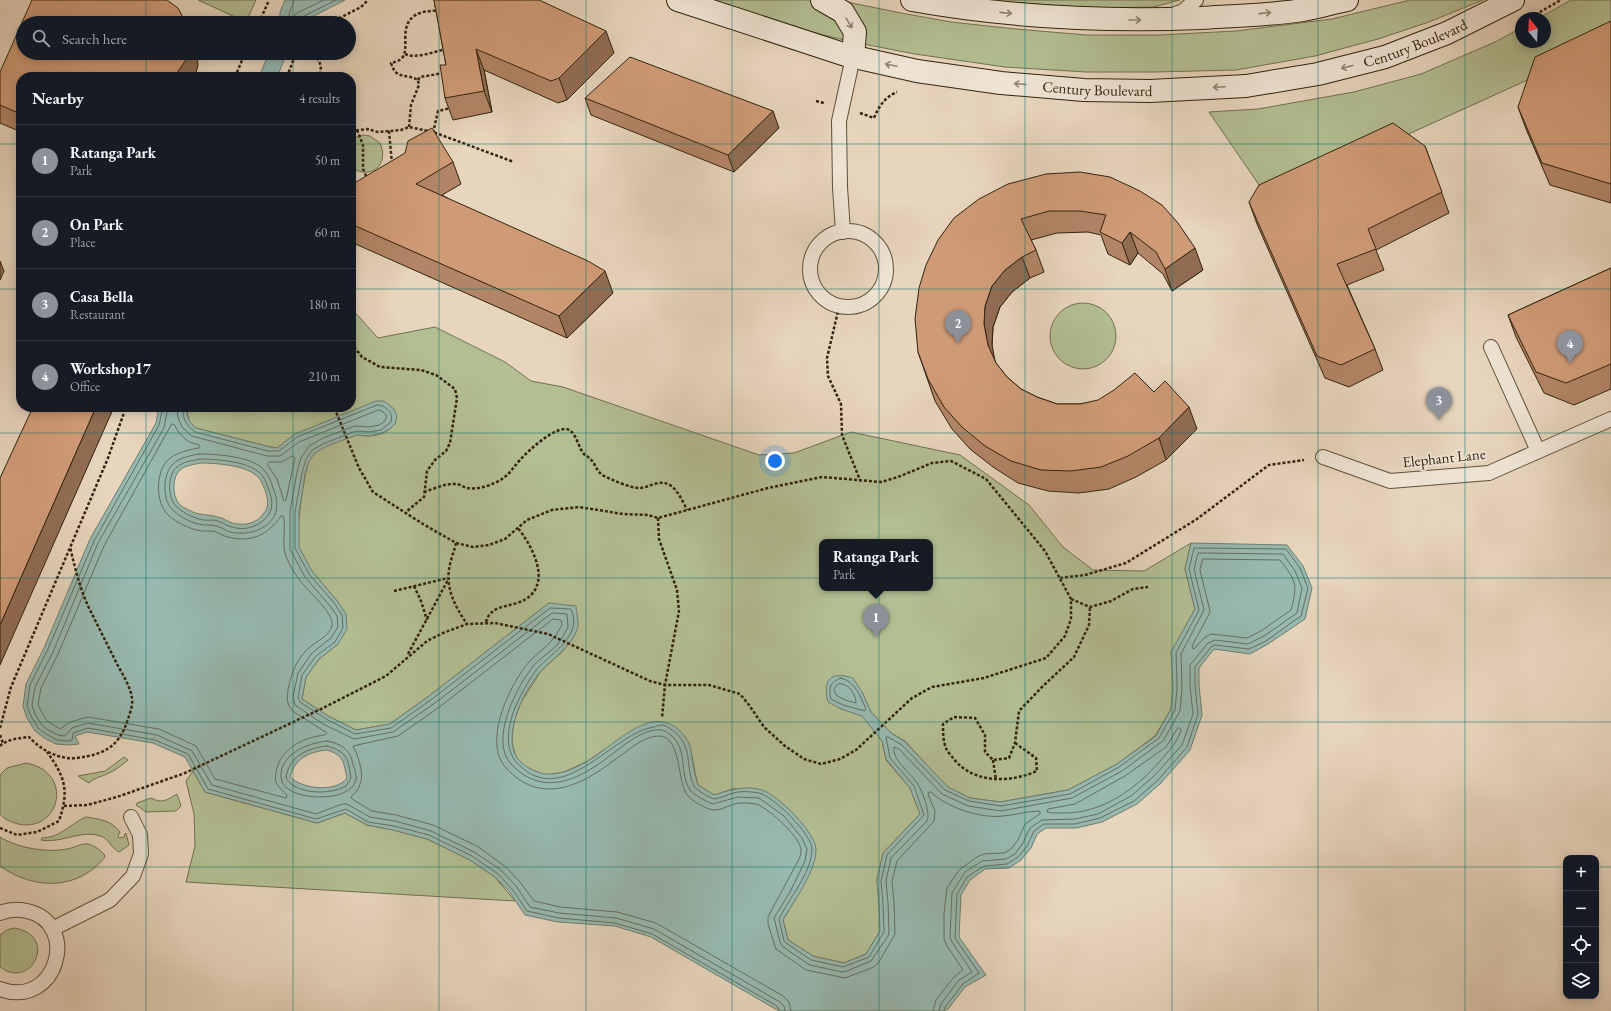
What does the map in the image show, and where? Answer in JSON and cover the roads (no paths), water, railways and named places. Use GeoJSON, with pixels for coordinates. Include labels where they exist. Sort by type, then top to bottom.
{"type":"FeatureCollection","features":[{"type":"Feature","properties":{"kind":"main road","name":"Century Boulevard"},"geometry":{"type":"LineString","coordinates":[[678,0],[853,57],[917,71],[1001,82],[1084,90],[1150,91],[1246,86],[1318,74],[1385,57],[1447,33],[1513,0]]}},
{"type":"Feature","properties":{"kind":"main road"},"geometry":{"type":"LineString","coordinates":[[822,0],[843,12],[855,32],[853,57]]}},
{"type":"Feature","properties":{"kind":"main road"},"geometry":{"type":"LineString","coordinates":[[912,0],[953,7],[1018,14],[1088,19],[1158,20],[1235,16],[1296,5],[1348,0]]}},
{"type":"Feature","properties":{"kind":"lane"},"geometry":{"type":"LineString","coordinates":[[1158,20],[1183,11],[1196,0]]}},
{"type":"Feature","properties":{"kind":"lane"},"geometry":{"type":"LineString","coordinates":[[843,232],[840,187],[840,121],[853,57]]}},
{"type":"Feature","properties":{"kind":"lane"},"geometry":{"type":"LineString","coordinates":[[851,230],[871,238],[884,255],[886,275],[877,294],[860,306],[839,307],[820,296],[810,279],[809,262],[815,248],[831,234],[843,232],[851,230]]}},
{"type":"Feature","properties":{"kind":"lane"},"geometry":{"type":"LineString","coordinates":[[1491,348],[1538,451]]}},
{"type":"Feature","properties":{"kind":"lane","name":"Elephant Lane"},"geometry":{"type":"LineString","coordinates":[[1323,457],[1390,481],[1489,473],[1611,419]]}},
{"type":"Feature","properties":{"kind":"lane"},"geometry":{"type":"LineString","coordinates":[[52,929],[110,900],[133,876],[142,854],[140,835],[131,816]]}},
{"type":"Feature","properties":{"kind":"lane"},"geometry":{"type":"LineString","coordinates":[[0,898],[5,911],[18,909],[31,912],[43,919],[52,929],[57,942],[57,955],[54,968],[46,980],[35,988],[22,992],[8,992],[0,989]]}},
{"type":"Feature","properties":{"kind":"water"},"geometry":{"type":"Polygon","coordinates":[[[285,0],[345,0],[314,16],[280,16],[285,0]]]}},
{"type":"Feature","properties":{"kind":"water"},"geometry":{"type":"Polygon","coordinates":[[[266,60],[284,60],[279,72],[261,72],[266,60]]]}},
{"type":"Feature","properties":{"kind":"water"},"geometry":{"type":"Polygon","coordinates":[[[376,401],[384,401],[394,409],[397,416],[395,424],[390,429],[382,433],[369,436],[357,435],[327,446],[315,453],[309,461],[305,474],[299,513],[299,547],[312,571],[346,614],[347,629],[338,644],[319,659],[306,677],[302,699],[328,716],[356,730],[390,724],[429,696],[549,603],[576,606],[578,627],[571,642],[535,678],[518,711],[512,735],[513,746],[518,759],[527,767],[540,773],[551,774],[562,772],[586,762],[622,736],[636,728],[649,723],[662,722],[674,726],[688,742],[698,785],[714,795],[744,788],[762,790],[769,793],[786,806],[803,824],[814,842],[816,849],[815,857],[809,876],[783,920],[788,940],[813,956],[844,963],[866,954],[880,931],[877,880],[883,853],[920,814],[910,788],[886,759],[882,741],[862,716],[841,709],[828,702],[826,688],[827,682],[830,679],[834,676],[853,678],[862,692],[871,712],[891,733],[904,741],[948,787],[970,798],[1000,802],[1068,790],[1117,764],[1156,736],[1171,709],[1173,688],[1171,652],[1195,609],[1185,569],[1191,543],[1287,545],[1303,566],[1312,588],[1305,619],[1268,644],[1250,654],[1214,649],[1199,668],[1202,715],[1190,750],[1161,783],[1137,804],[1102,822],[1076,828],[1046,828],[1037,834],[1031,848],[1021,860],[1009,868],[985,869],[970,880],[961,895],[959,937],[986,975],[965,987],[948,1009],[945,1011],[779,1011],[651,937],[615,926],[558,922],[525,915],[509,891],[495,877],[470,860],[427,839],[367,825],[345,813],[317,823],[205,792],[185,757],[153,743],[87,732],[75,736],[79,744],[56,744],[44,738],[35,731],[27,718],[23,706],[26,684],[44,648],[90,539],[156,423],[158,412],[187,412],[188,419],[196,428],[277,448],[295,434],[349,412],[356,412],[356,409],[376,401]],[[200,463],[182,468],[177,473],[174,481],[174,491],[180,505],[196,513],[220,517],[237,524],[246,524],[258,520],[266,511],[268,501],[259,479],[256,475],[244,469],[221,464],[200,463]],[[327,750],[309,754],[295,765],[290,777],[295,781],[310,787],[319,788],[335,786],[342,783],[347,778],[344,764],[340,757],[327,750]]]}},
{"type":"Feature","properties":{"kind":"place","name":"On Park"},"geometry":{"type":"Point","coordinates":[958,343]}},
{"type":"Feature","properties":{"kind":"place","name":"Workshop17"},"geometry":{"type":"Point","coordinates":[1570,363]}},
{"type":"Feature","properties":{"kind":"place","name":"Casa Bella"},"geometry":{"type":"Point","coordinates":[1439,420]}},
{"type":"Feature","properties":{"kind":"place","name":"Ratanga Park"},"geometry":{"type":"Point","coordinates":[876,637]}}]}
